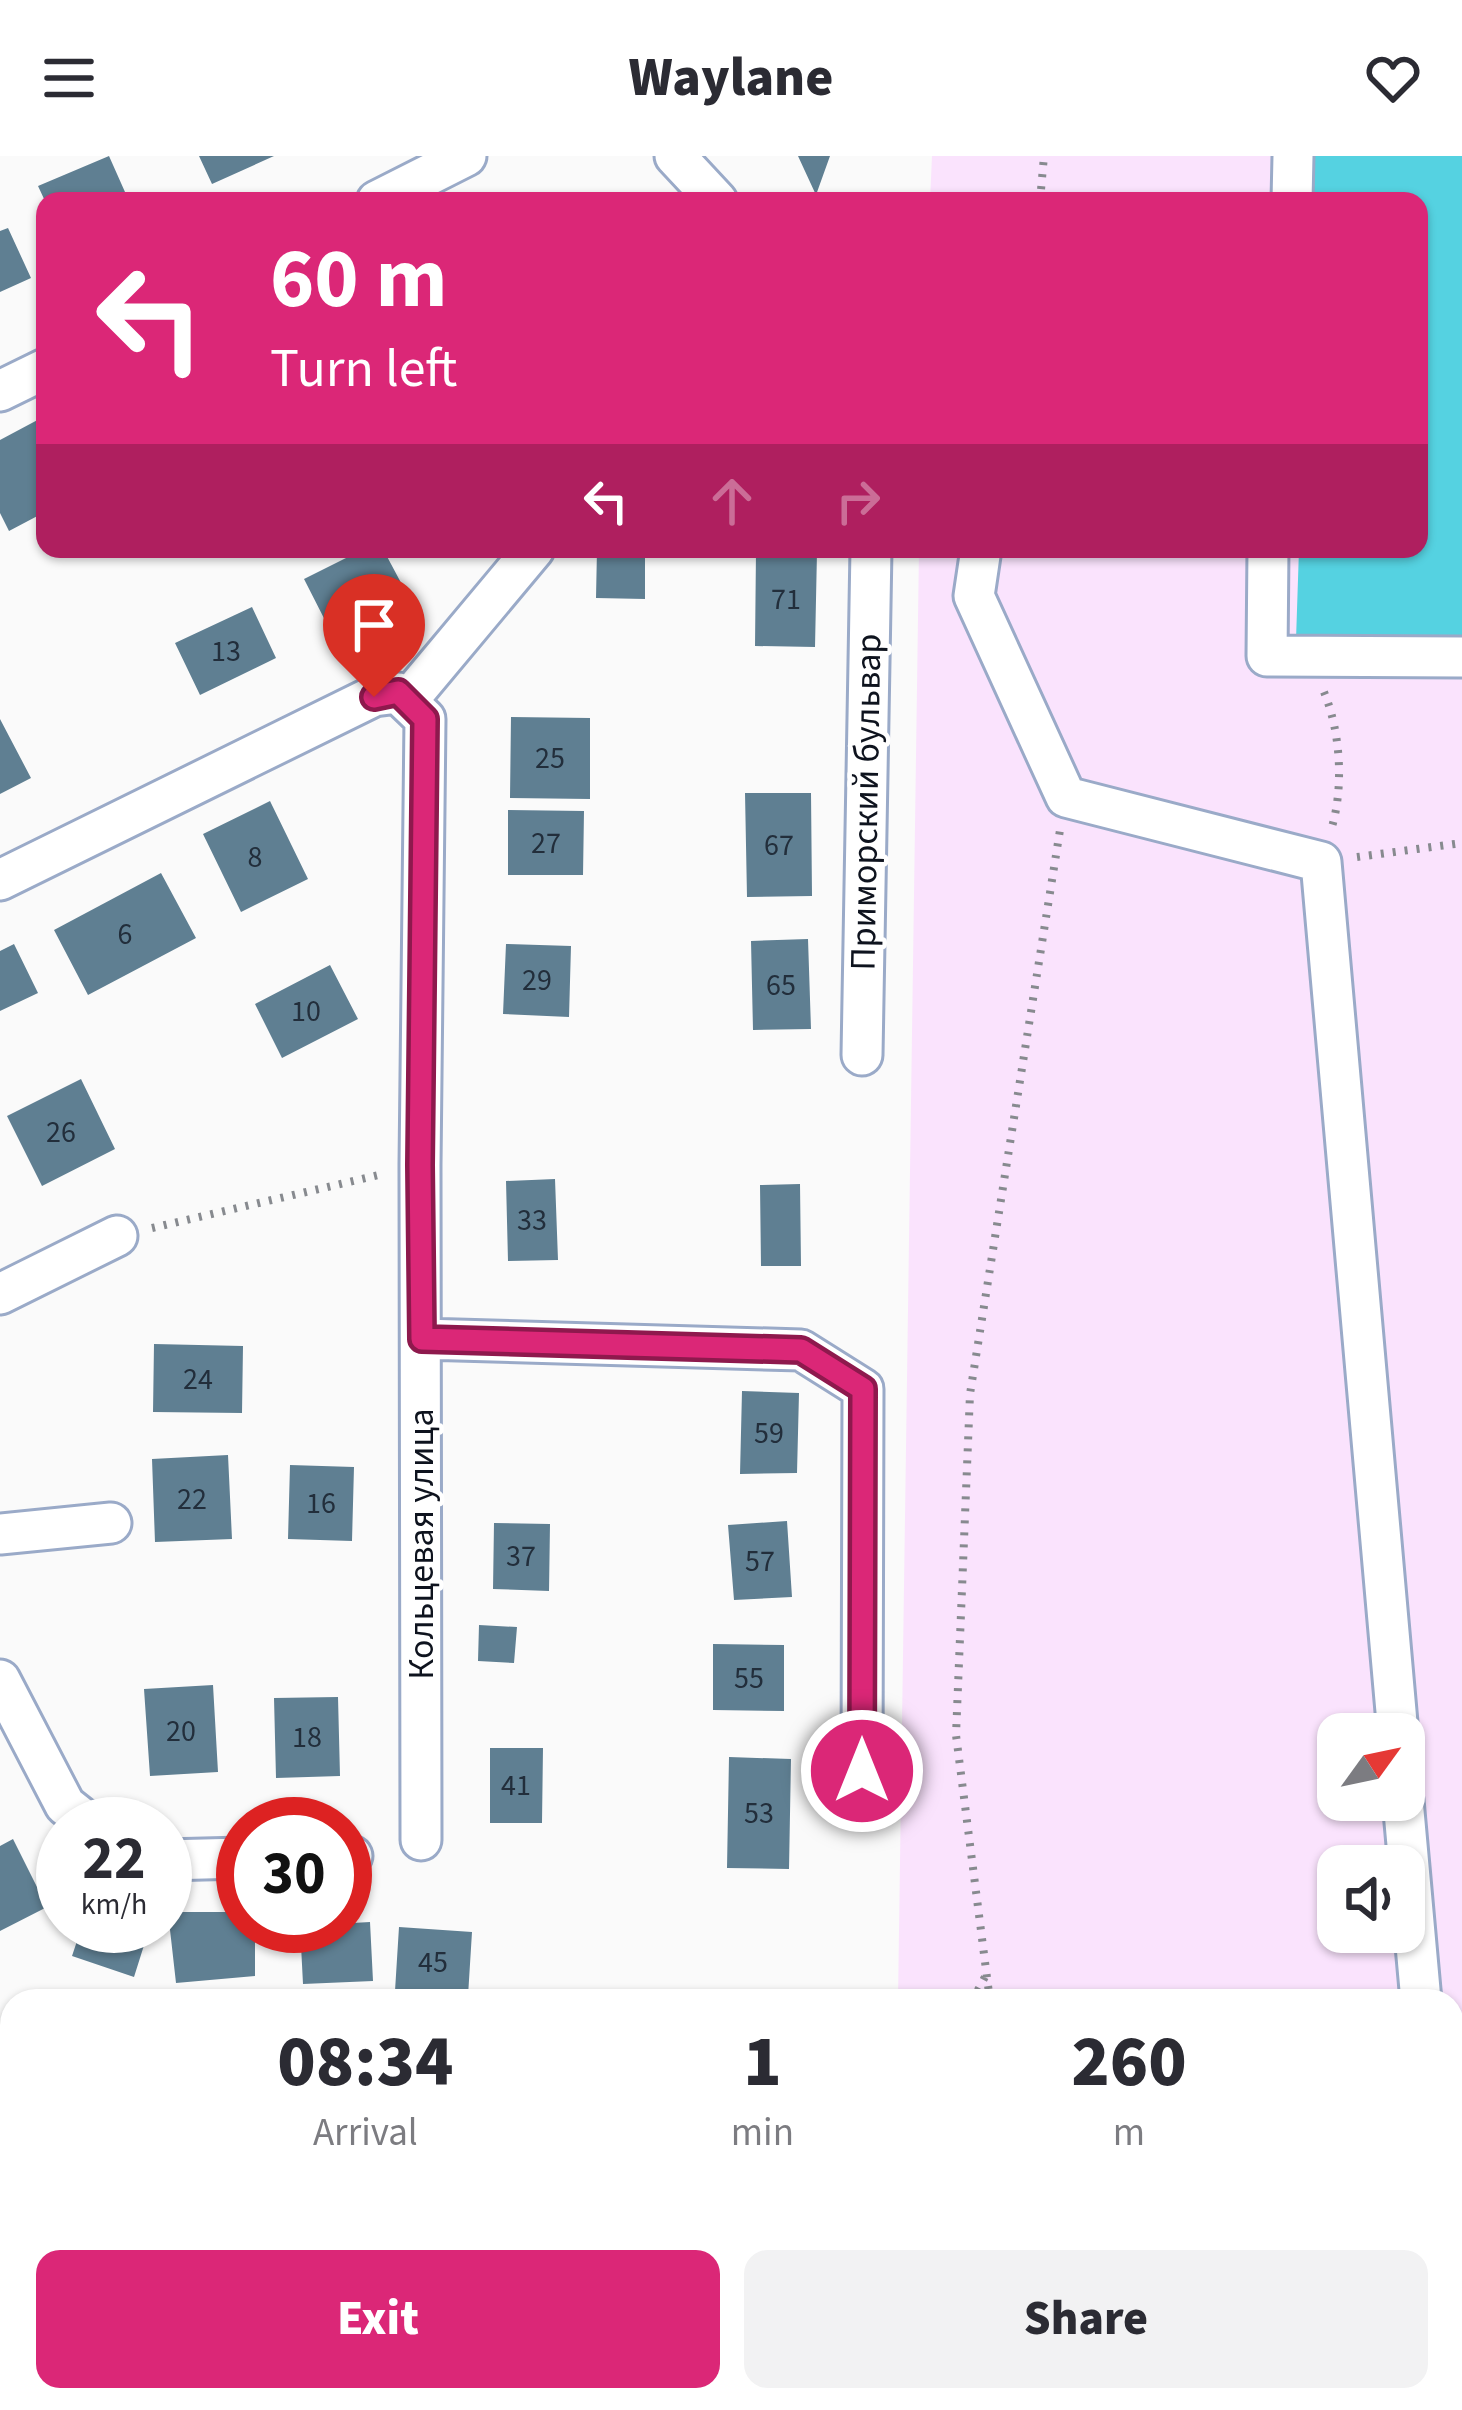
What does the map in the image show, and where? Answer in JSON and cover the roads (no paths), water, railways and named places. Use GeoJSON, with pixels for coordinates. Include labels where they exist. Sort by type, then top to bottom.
{"type":"FeatureCollection","features":[{"type":"Feature","properties":{"kind":"street"},"geometry":{"type":"LineString","coordinates":[[395,192],[466,156]]}},
{"type":"Feature","properties":{"kind":"street"},"geometry":{"type":"LineString","coordinates":[[675,156],[709,192]]}},
{"type":"Feature","properties":{"kind":"street"},"geometry":{"type":"LineString","coordinates":[[1292,192],[1294,156]]}},
{"type":"Feature","properties":{"kind":"street"},"geometry":{"type":"LineString","coordinates":[[0,391],[36,373]]}},
{"type":"Feature","properties":{"kind":"street"},"geometry":{"type":"LineString","coordinates":[[0,880],[374,697],[398,692],[407,701],[526,558]]}},
{"type":"Feature","properties":{"kind":"street","name":"Приморский бульвар"},"geometry":{"type":"LineString","coordinates":[[862,1054],[871,558]]}},
{"type":"Feature","properties":{"kind":"street"},"geometry":{"type":"LineString","coordinates":[[980,558],[974,596],[1066,797],[1321,862],[1396,1713]]}},
{"type":"Feature","properties":{"kind":"street"},"geometry":{"type":"LineString","coordinates":[[1268,558],[1267,656],[1462,657]]}},
{"type":"Feature","properties":{"kind":"street","name":"Кольцевая улица"},"geometry":{"type":"LineString","coordinates":[[407,701],[425,719],[421,1840]]}},
{"type":"Feature","properties":{"kind":"street"},"geometry":{"type":"LineString","coordinates":[[0,1294],[117,1236]]}},
{"type":"Feature","properties":{"kind":"street"},"geometry":{"type":"LineString","coordinates":[[422,1339],[801,1350],[863,1389],[862,1771]]}},
{"type":"Feature","properties":{"kind":"street"},"geometry":{"type":"LineString","coordinates":[[0,1534],[111,1523]]}},
{"type":"Feature","properties":{"kind":"street"},"geometry":{"type":"LineString","coordinates":[[0,1680],[61,1797]]}},
{"type":"Feature","properties":{"kind":"street"},"geometry":{"type":"LineString","coordinates":[[1405,1821],[1420,1989]]}},
{"type":"Feature","properties":{"kind":"water"},"geometry":{"type":"Polygon","coordinates":[[[1314,156],[1462,156],[1462,643],[1296,640],[1299,558],[1428,558],[1428,192],[1312,192],[1314,156]]]}}]}
